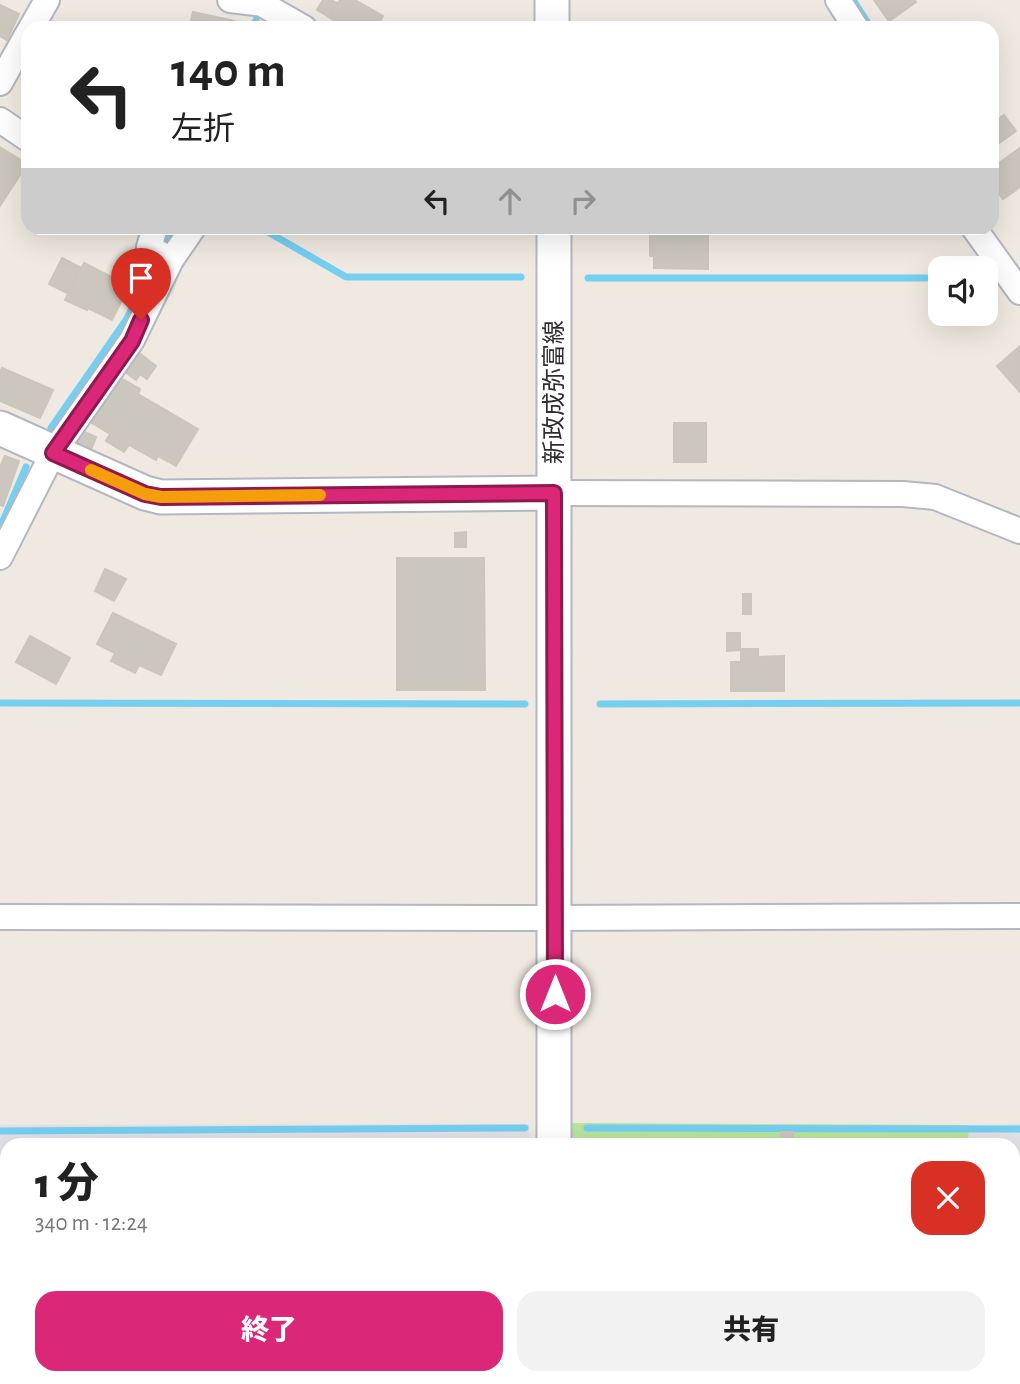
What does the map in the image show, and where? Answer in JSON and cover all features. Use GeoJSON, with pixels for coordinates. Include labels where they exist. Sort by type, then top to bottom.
{"type":"FeatureCollection","features":[{"type":"Feature","properties":{"kind":"main road"},"geometry":{"type":"LineString","coordinates":[[552,0],[552,21]]}},
{"type":"Feature","properties":{"kind":"main road","name":"新政成弥富線"},"geometry":{"type":"LineString","coordinates":[[554,235],[554,1138]]}},
{"type":"Feature","properties":{"kind":"main road"},"geometry":{"type":"LineString","coordinates":[[0,428],[145,494],[161,497],[554,493]]}},
{"type":"Feature","properties":{"kind":"street"},"geometry":{"type":"LineString","coordinates":[[35,21],[47,0]]}},
{"type":"Feature","properties":{"kind":"street"},"geometry":{"type":"LineString","coordinates":[[230,0],[273,9],[293,21]]}},
{"type":"Feature","properties":{"kind":"street"},"geometry":{"type":"LineString","coordinates":[[838,0],[852,21]]}},
{"type":"Feature","properties":{"kind":"street"},"geometry":{"type":"LineString","coordinates":[[0,83],[21,46]]}},
{"type":"Feature","properties":{"kind":"street"},"geometry":{"type":"LineString","coordinates":[[0,120],[21,134]]}},
{"type":"Feature","properties":{"kind":"street"},"geometry":{"type":"LineString","coordinates":[[153,235],[149,247],[171,260]]}},
{"type":"Feature","properties":{"kind":"street"},"geometry":{"type":"LineString","coordinates":[[0,557],[53,453],[132,341],[171,260],[188,235]]}},
{"type":"Feature","properties":{"kind":"street"},"geometry":{"type":"LineString","coordinates":[[979,235],[1020,292]]}},
{"type":"Feature","properties":{"kind":"street"},"geometry":{"type":"LineString","coordinates":[[554,493],[902,494],[935,497],[1020,531]]}},
{"type":"Feature","properties":{"kind":"street"},"geometry":{"type":"LineString","coordinates":[[0,917],[1020,916]]}},
{"type":"Feature","properties":{"kind":"shaded area"},"geometry":{"type":"Polygon","coordinates":[[[529,1124],[530,1138],[0,1138],[0,1125],[529,1124]]]}},
{"type":"Feature","properties":{"kind":"shaded area"},"geometry":{"type":"Polygon","coordinates":[[[1020,1124],[1020,1138],[968,1138],[969,1125],[1020,1124]]]}},
{"type":"Feature","properties":{"kind":"green space"},"geometry":{"type":"Polygon","coordinates":[[[572,1123],[969,1125],[968,1138],[572,1138],[572,1123]]]}},
{"type":"Feature","properties":{"kind":"building"},"geometry":{"type":"Polygon","coordinates":[[[323,0],[337,3],[329,17],[317,10],[323,0]]]}},
{"type":"Feature","properties":{"kind":"building"},"geometry":{"type":"Polygon","coordinates":[[[340,0],[355,0],[383,16],[380,21],[335,21],[330,18],[340,0]]]}},
{"type":"Feature","properties":{"kind":"building"},"geometry":{"type":"Polygon","coordinates":[[[874,0],[914,0],[916,2],[889,21],[874,0]]]}},
{"type":"Feature","properties":{"kind":"building"},"geometry":{"type":"Polygon","coordinates":[[[0,5],[19,14],[7,40],[0,36],[0,5]]]}},
{"type":"Feature","properties":{"kind":"building"},"geometry":{"type":"Polygon","coordinates":[[[193,12],[235,21],[191,21],[193,12]]]}},
{"type":"Feature","properties":{"kind":"building"},"geometry":{"type":"Polygon","coordinates":[[[1004,115],[1016,131],[999,143],[999,118],[1004,115]]]}},
{"type":"Feature","properties":{"kind":"building"},"geometry":{"type":"Polygon","coordinates":[[[0,147],[21,160],[21,173],[0,206],[0,147]]]}},
{"type":"Feature","properties":{"kind":"building"},"geometry":{"type":"Polygon","coordinates":[[[1020,148],[1020,187],[1003,199],[999,194],[999,163],[1020,148]]]}},
{"type":"Feature","properties":{"kind":"building"},"geometry":{"type":"Polygon","coordinates":[[[650,235],[708,235],[708,269],[654,268],[654,256],[650,256],[650,235]]]}},
{"type":"Feature","properties":{"kind":"building"},"geometry":{"type":"Polygon","coordinates":[[[62,258],[81,268],[67,293],[49,284],[62,258]]]}},
{"type":"Feature","properties":{"kind":"building"},"geometry":{"type":"Polygon","coordinates":[[[84,263],[129,286],[112,320],[65,300],[84,263]]]}},
{"type":"Feature","properties":{"kind":"building"},"geometry":{"type":"Polygon","coordinates":[[[1020,346],[1020,392],[997,366],[1020,346]]]}},
{"type":"Feature","properties":{"kind":"building"},"geometry":{"type":"Polygon","coordinates":[[[138,352],[156,366],[147,379],[140,374],[136,380],[124,371],[138,352]]]}},
{"type":"Feature","properties":{"kind":"building"},"geometry":{"type":"Polygon","coordinates":[[[2,368],[53,390],[40,418],[0,401],[2,368]]]}},
{"type":"Feature","properties":{"kind":"building"},"geometry":{"type":"Polygon","coordinates":[[[119,377],[140,389],[138,394],[198,429],[176,466],[158,456],[156,460],[129,445],[124,452],[106,441],[110,434],[92,423],[119,377]]]}},
{"type":"Feature","properties":{"kind":"building"},"geometry":{"type":"Polygon","coordinates":[[[674,423],[706,423],[706,462],[674,462],[674,423]]]}},
{"type":"Feature","properties":{"kind":"building"},"geometry":{"type":"Polygon","coordinates":[[[80,430],[96,437],[91,450],[74,443],[80,430]]]}},
{"type":"Feature","properties":{"kind":"building"},"geometry":{"type":"Polygon","coordinates":[[[5,456],[19,461],[3,506],[0,505],[0,467],[5,456]]]}},
{"type":"Feature","properties":{"kind":"building"},"geometry":{"type":"Polygon","coordinates":[[[466,532],[466,547],[455,547],[455,533],[466,532]]]}},
{"type":"Feature","properties":{"kind":"building"},"geometry":{"type":"Polygon","coordinates":[[[397,558],[484,558],[485,690],[397,690],[397,558]]]}},
{"type":"Feature","properties":{"kind":"building"},"geometry":{"type":"Polygon","coordinates":[[[105,569],[126,579],[114,601],[95,591],[105,569]]]}},
{"type":"Feature","properties":{"kind":"building"},"geometry":{"type":"Polygon","coordinates":[[[743,594],[751,594],[751,614],[743,614],[743,594]]]}},
{"type":"Feature","properties":{"kind":"building"},"geometry":{"type":"Polygon","coordinates":[[[113,613],[176,644],[161,675],[139,665],[135,673],[111,661],[115,653],[97,644],[113,613]]]}},
{"type":"Feature","properties":{"kind":"building"},"geometry":{"type":"Polygon","coordinates":[[[727,633],[740,633],[740,650],[727,651],[727,633]]]}},
{"type":"Feature","properties":{"kind":"building"},"geometry":{"type":"Polygon","coordinates":[[[30,636],[70,658],[56,684],[16,662],[30,636]]]}},
{"type":"Feature","properties":{"kind":"building"},"geometry":{"type":"Polygon","coordinates":[[[741,649],[758,649],[758,657],[784,656],[784,691],[731,691],[731,662],[741,662],[741,649]]]}},
{"type":"Feature","properties":{"kind":"building"},"geometry":{"type":"Polygon","coordinates":[[[781,1132],[793,1132],[793,1138],[781,1138],[781,1132]]]}},
{"type":"Feature","properties":{"kind":"waterway"},"geometry":{"type":"LineString","coordinates":[[853,0],[866,21]]}},
{"type":"Feature","properties":{"kind":"waterway"},"geometry":{"type":"LineString","coordinates":[[166,241],[170,235]]}},
{"type":"Feature","properties":{"kind":"waterway"},"geometry":{"type":"LineString","coordinates":[[273,235],[346,277],[521,277]]}},
{"type":"Feature","properties":{"kind":"waterway"},"geometry":{"type":"LineString","coordinates":[[51,428],[126,320],[153,268]]}},
{"type":"Feature","properties":{"kind":"waterway"},"geometry":{"type":"LineString","coordinates":[[588,278],[926,278]]}},
{"type":"Feature","properties":{"kind":"waterway"},"geometry":{"type":"LineString","coordinates":[[0,528],[26,467]]}},
{"type":"Feature","properties":{"kind":"waterway"},"geometry":{"type":"LineString","coordinates":[[0,703],[525,704]]}},
{"type":"Feature","properties":{"kind":"waterway"},"geometry":{"type":"LineString","coordinates":[[600,704],[1020,703]]}},
{"type":"Feature","properties":{"kind":"waterway"},"geometry":{"type":"LineString","coordinates":[[0,1131],[525,1128]]}},
{"type":"Feature","properties":{"kind":"waterway"},"geometry":{"type":"LineString","coordinates":[[587,1128],[1020,1129]]}},
{"type":"Feature","properties":{"kind":"slow traffic"},"geometry":{"type":"LineString","coordinates":[[91,470],[145,494],[161,497],[320,495]]}},
{"type":"Feature","properties":{"kind":"route"},"geometry":{"type":"LineString","coordinates":[[141,320],[132,341],[53,453],[145,494],[161,497],[554,493],[555,994]]}}]}
